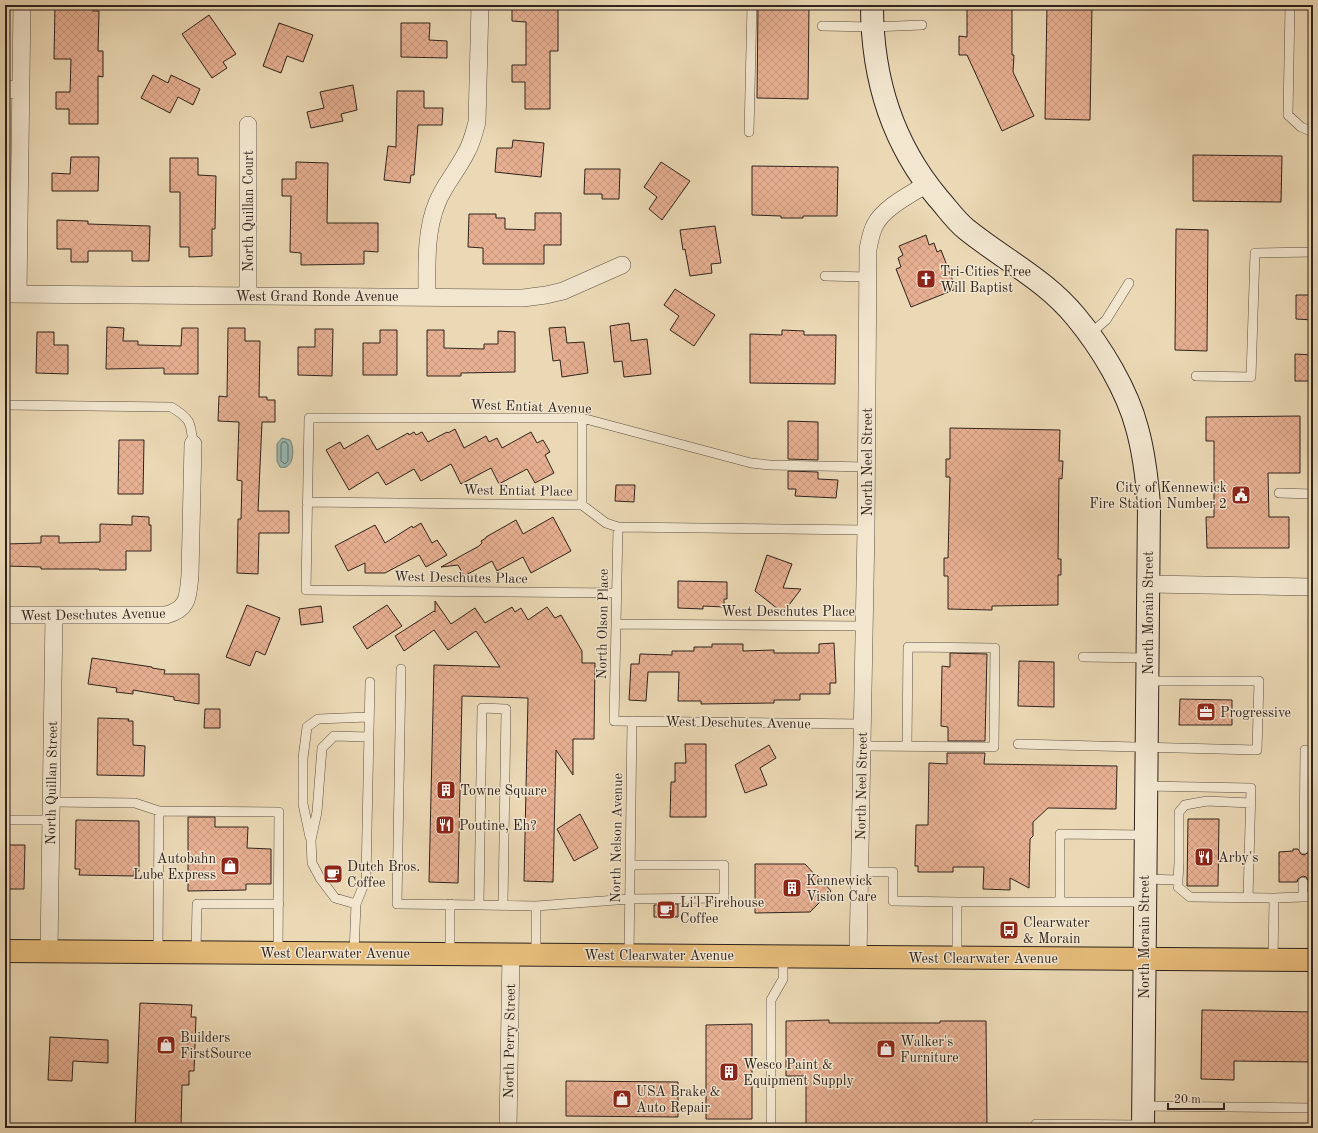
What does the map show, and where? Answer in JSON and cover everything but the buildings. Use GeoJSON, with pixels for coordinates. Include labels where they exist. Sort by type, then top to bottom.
{"type":"FeatureCollection","features":[{"type":"Feature","properties":{"kind":"main road","name":"West Clearwater Avenue"},"geometry":{"type":"LineString","coordinates":[[5,951],[1313,960]]}},
{"type":"Feature","properties":{"kind":"street"},"geometry":{"type":"LineString","coordinates":[[11,294],[13,90],[22,5]]}},
{"type":"Feature","properties":{"kind":"street"},"geometry":{"type":"LineString","coordinates":[[427,297],[428,250],[430,227],[434,211],[444,188],[466,154],[473,138],[477,122],[480,5]]}},
{"type":"Feature","properties":{"kind":"street"},"geometry":{"type":"LineString","coordinates":[[872,5],[876,65],[888,113],[910,160],[927,184]]}},
{"type":"Feature","properties":{"kind":"street","name":"North Quillan Court"},"geometry":{"type":"LineString","coordinates":[[248,125],[248,296]]}},
{"type":"Feature","properties":{"kind":"street","name":"North Neel Street"},"geometry":{"type":"LineString","coordinates":[[858,957],[867,467],[868,249],[870,235],[875,223],[889,209],[927,184]]}},
{"type":"Feature","properties":{"kind":"street","name":"North Morain Street"},"geometry":{"type":"LineString","coordinates":[[927,184],[964,228],[1040,282],[1076,317],[1104,355],[1128,403],[1137,426],[1143,451],[1149,505],[1148,681],[1144,879],[1143,1120]]}},
{"type":"Feature","properties":{"kind":"street","name":"West Grand Ronde Avenue"},"geometry":{"type":"LineString","coordinates":[[11,294],[523,298],[546,296],[568,289],[622,265]]}},
{"type":"Feature","properties":{"kind":"street","name":"West Deschutes Avenue"},"geometry":{"type":"LineString","coordinates":[[5,615],[166,615],[176,613],[184,606],[188,593],[190,575],[193,444]]}},
{"type":"Feature","properties":{"kind":"street"},"geometry":{"type":"LineString","coordinates":[[1149,584],[1313,587]]}},
{"type":"Feature","properties":{"kind":"street","name":"North Quillan Street"},"geometry":{"type":"LineString","coordinates":[[49,951],[54,615]]}},
{"type":"Feature","properties":{"kind":"street","name":"North Perry Street"},"geometry":{"type":"LineString","coordinates":[[508,1128],[511,954]]}},
{"type":"Feature","properties":{"kind":"lane"},"geometry":{"type":"LineString","coordinates":[[749,132],[752,5]]}},
{"type":"Feature","properties":{"kind":"lane"},"geometry":{"type":"LineString","coordinates":[[1290,5],[1288,115],[1301,127],[1313,132]]}},
{"type":"Feature","properties":{"kind":"lane"},"geometry":{"type":"LineString","coordinates":[[822,26],[873,27],[922,25]]}},
{"type":"Feature","properties":{"kind":"lane"},"geometry":{"type":"LineString","coordinates":[[1196,376],[1251,377],[1255,253],[1313,252]]}},
{"type":"Feature","properties":{"kind":"lane"},"geometry":{"type":"LineString","coordinates":[[825,276],[868,277]]}},
{"type":"Feature","properties":{"kind":"lane"},"geometry":{"type":"LineString","coordinates":[[1089,335],[1106,320],[1129,283]]}},
{"type":"Feature","properties":{"kind":"lane"},"geometry":{"type":"LineString","coordinates":[[5,405],[171,407],[184,415],[192,428],[193,444]]}},
{"type":"Feature","properties":{"kind":"lane","name":"West Entiat Avenue"},"geometry":{"type":"LineString","coordinates":[[307,502],[308,418],[582,418],[751,463],[770,465],[867,467]]}},
{"type":"Feature","properties":{"kind":"lane"},"geometry":{"type":"LineString","coordinates":[[582,418],[582,505]]}},
{"type":"Feature","properties":{"kind":"lane"},"geometry":{"type":"LineString","coordinates":[[1279,493],[1313,494]]}},
{"type":"Feature","properties":{"kind":"lane","name":"West Entiat Place"},"geometry":{"type":"LineString","coordinates":[[307,502],[582,505],[606,523],[618,527],[866,530]]}},
{"type":"Feature","properties":{"kind":"lane","name":"West Deschutes Place"},"geometry":{"type":"LineString","coordinates":[[307,502],[306,590],[616,593]]}},
{"type":"Feature","properties":{"kind":"lane","name":"North Olson Place"},"geometry":{"type":"LineString","coordinates":[[614,721],[618,527]]}},
{"type":"Feature","properties":{"kind":"lane","name":"West Deschutes Place"},"geometry":{"type":"LineString","coordinates":[[616,624],[864,626]]}},
{"type":"Feature","properties":{"kind":"lane"},"geometry":{"type":"LineString","coordinates":[[862,746],[994,747],[995,648],[908,647],[907,746]]}},
{"type":"Feature","properties":{"kind":"lane"},"geometry":{"type":"LineString","coordinates":[[1083,657],[1148,658]]}},
{"type":"Feature","properties":{"kind":"lane"},"geometry":{"type":"LineString","coordinates":[[402,669],[397,904],[536,906],[630,899],[724,898],[724,865],[630,865]]}},
{"type":"Feature","properties":{"kind":"lane"},"geometry":{"type":"LineString","coordinates":[[1018,744],[1257,750],[1259,681],[1148,681]]}},
{"type":"Feature","properties":{"kind":"lane"},"geometry":{"type":"LineString","coordinates":[[354,953],[356,904],[366,879],[368,717],[370,682]]}},
{"type":"Feature","properties":{"kind":"lane"},"geometry":{"type":"LineString","coordinates":[[479,905],[482,708],[506,709],[503,905]]}},
{"type":"Feature","properties":{"kind":"lane"},"geometry":{"type":"LineString","coordinates":[[356,904],[335,898],[320,878],[312,862],[311,840],[303,804],[303,758],[307,727],[318,719],[368,717]]}},
{"type":"Feature","properties":{"kind":"lane","name":"West Deschutes Avenue"},"geometry":{"type":"LineString","coordinates":[[614,721],[863,724]]}},
{"type":"Feature","properties":{"kind":"lane","name":"North Nelson Avenue"},"geometry":{"type":"LineString","coordinates":[[629,955],[632,721]]}},
{"type":"Feature","properties":{"kind":"lane"},"geometry":{"type":"LineString","coordinates":[[311,840],[317,812],[322,748],[334,736],[368,737]]}},
{"type":"Feature","properties":{"kind":"lane"},"geometry":{"type":"LineString","coordinates":[[1304,849],[1305,750],[1313,750]]}},
{"type":"Feature","properties":{"kind":"lane"},"geometry":{"type":"LineString","coordinates":[[1145,786],[1251,788],[1248,898]]}},
{"type":"Feature","properties":{"kind":"lane"},"geometry":{"type":"LineString","coordinates":[[1251,803],[1207,801],[1185,805],[1179,812],[1180,864],[1178,887],[1190,897],[1313,897]]}},
{"type":"Feature","properties":{"kind":"lane"},"geometry":{"type":"LineString","coordinates":[[51,802],[135,803],[159,811],[279,812],[278,953]]}},
{"type":"Feature","properties":{"kind":"lane"},"geometry":{"type":"LineString","coordinates":[[158,952],[159,811]]}},
{"type":"Feature","properties":{"kind":"lane"},"geometry":{"type":"LineString","coordinates":[[5,820],[51,820]]}},
{"type":"Feature","properties":{"kind":"lane"},"geometry":{"type":"LineString","coordinates":[[1060,902],[1060,834],[1145,835]]}},
{"type":"Feature","properties":{"kind":"lane"},"geometry":{"type":"LineString","coordinates":[[860,872],[893,872],[893,901],[1144,902]]}},
{"type":"Feature","properties":{"kind":"lane"},"geometry":{"type":"LineString","coordinates":[[1144,879],[1178,880]]}},
{"type":"Feature","properties":{"kind":"lane"},"geometry":{"type":"LineString","coordinates":[[1303,882],[1303,897]]}},
{"type":"Feature","properties":{"kind":"lane"},"geometry":{"type":"LineString","coordinates":[[1274,898],[1274,960]]}},
{"type":"Feature","properties":{"kind":"lane"},"geometry":{"type":"LineString","coordinates":[[957,902],[957,958]]}},
{"type":"Feature","properties":{"kind":"lane"},"geometry":{"type":"LineString","coordinates":[[196,952],[197,904],[279,904]]}},
{"type":"Feature","properties":{"kind":"lane"},"geometry":{"type":"LineString","coordinates":[[450,904],[450,954]]}},
{"type":"Feature","properties":{"kind":"lane"},"geometry":{"type":"LineString","coordinates":[[536,906],[536,954]]}},
{"type":"Feature","properties":{"kind":"lane"},"geometry":{"type":"LineString","coordinates":[[771,1128],[771,1000],[784,979],[783,956]]}},
{"type":"Feature","properties":{"kind":"lane"},"geometry":{"type":"LineString","coordinates":[[1036,1124],[1143,1120],[1313,1108]]}},
{"type":"Feature","properties":{"kind":"water"},"geometry":{"type":"Polygon","coordinates":[[[282,438],[290,440],[293,448],[291,462],[285,467],[280,467],[277,461],[277,444],[282,438]]]}},
{"type":"Feature","properties":{"kind":"place","name":"Tri-Cities Free Will Baptist"},"geometry":{"type":"Point","coordinates":[926,279]}},
{"type":"Feature","properties":{"kind":"place","name":"City of Kennewick Fire Station Number 2"},"geometry":{"type":"Point","coordinates":[1241,495]}},
{"type":"Feature","properties":{"kind":"place","name":"Progressive"},"geometry":{"type":"Point","coordinates":[1206,712]}},
{"type":"Feature","properties":{"kind":"place","name":"Towne Square"},"geometry":{"type":"Point","coordinates":[446,790]}},
{"type":"Feature","properties":{"kind":"place","name":"Poutine, Eh?"},"geometry":{"type":"Point","coordinates":[445,825]}},
{"type":"Feature","properties":{"kind":"place","name":"Arby's"},"geometry":{"type":"Point","coordinates":[1204,857]}},
{"type":"Feature","properties":{"kind":"place","name":"Autobahn Lube Express"},"geometry":{"type":"Point","coordinates":[230,866]}},
{"type":"Feature","properties":{"kind":"place","name":"Dutch Bros. Coffee"},"geometry":{"type":"Point","coordinates":[333,874]}},
{"type":"Feature","properties":{"kind":"place","name":"Kennewick Vision Care"},"geometry":{"type":"Point","coordinates":[792,888]}},
{"type":"Feature","properties":{"kind":"place","name":"Li'l Firehouse Coffee"},"geometry":{"type":"Point","coordinates":[666,910]}},
{"type":"Feature","properties":{"kind":"place","name":"Clearwater & Morain"},"geometry":{"type":"Point","coordinates":[1009,930]}},
{"type":"Feature","properties":{"kind":"place","name":"Builders FirstSource"},"geometry":{"type":"Point","coordinates":[166,1045]}},
{"type":"Feature","properties":{"kind":"place","name":"Walker's Furniture"},"geometry":{"type":"Point","coordinates":[886,1049]}},
{"type":"Feature","properties":{"kind":"place","name":"Wesco Paint & Equipment Supply"},"geometry":{"type":"Point","coordinates":[729,1072]}},
{"type":"Feature","properties":{"kind":"place","name":"USA Brake & Auto Repair"},"geometry":{"type":"Point","coordinates":[622,1099]}}]}
